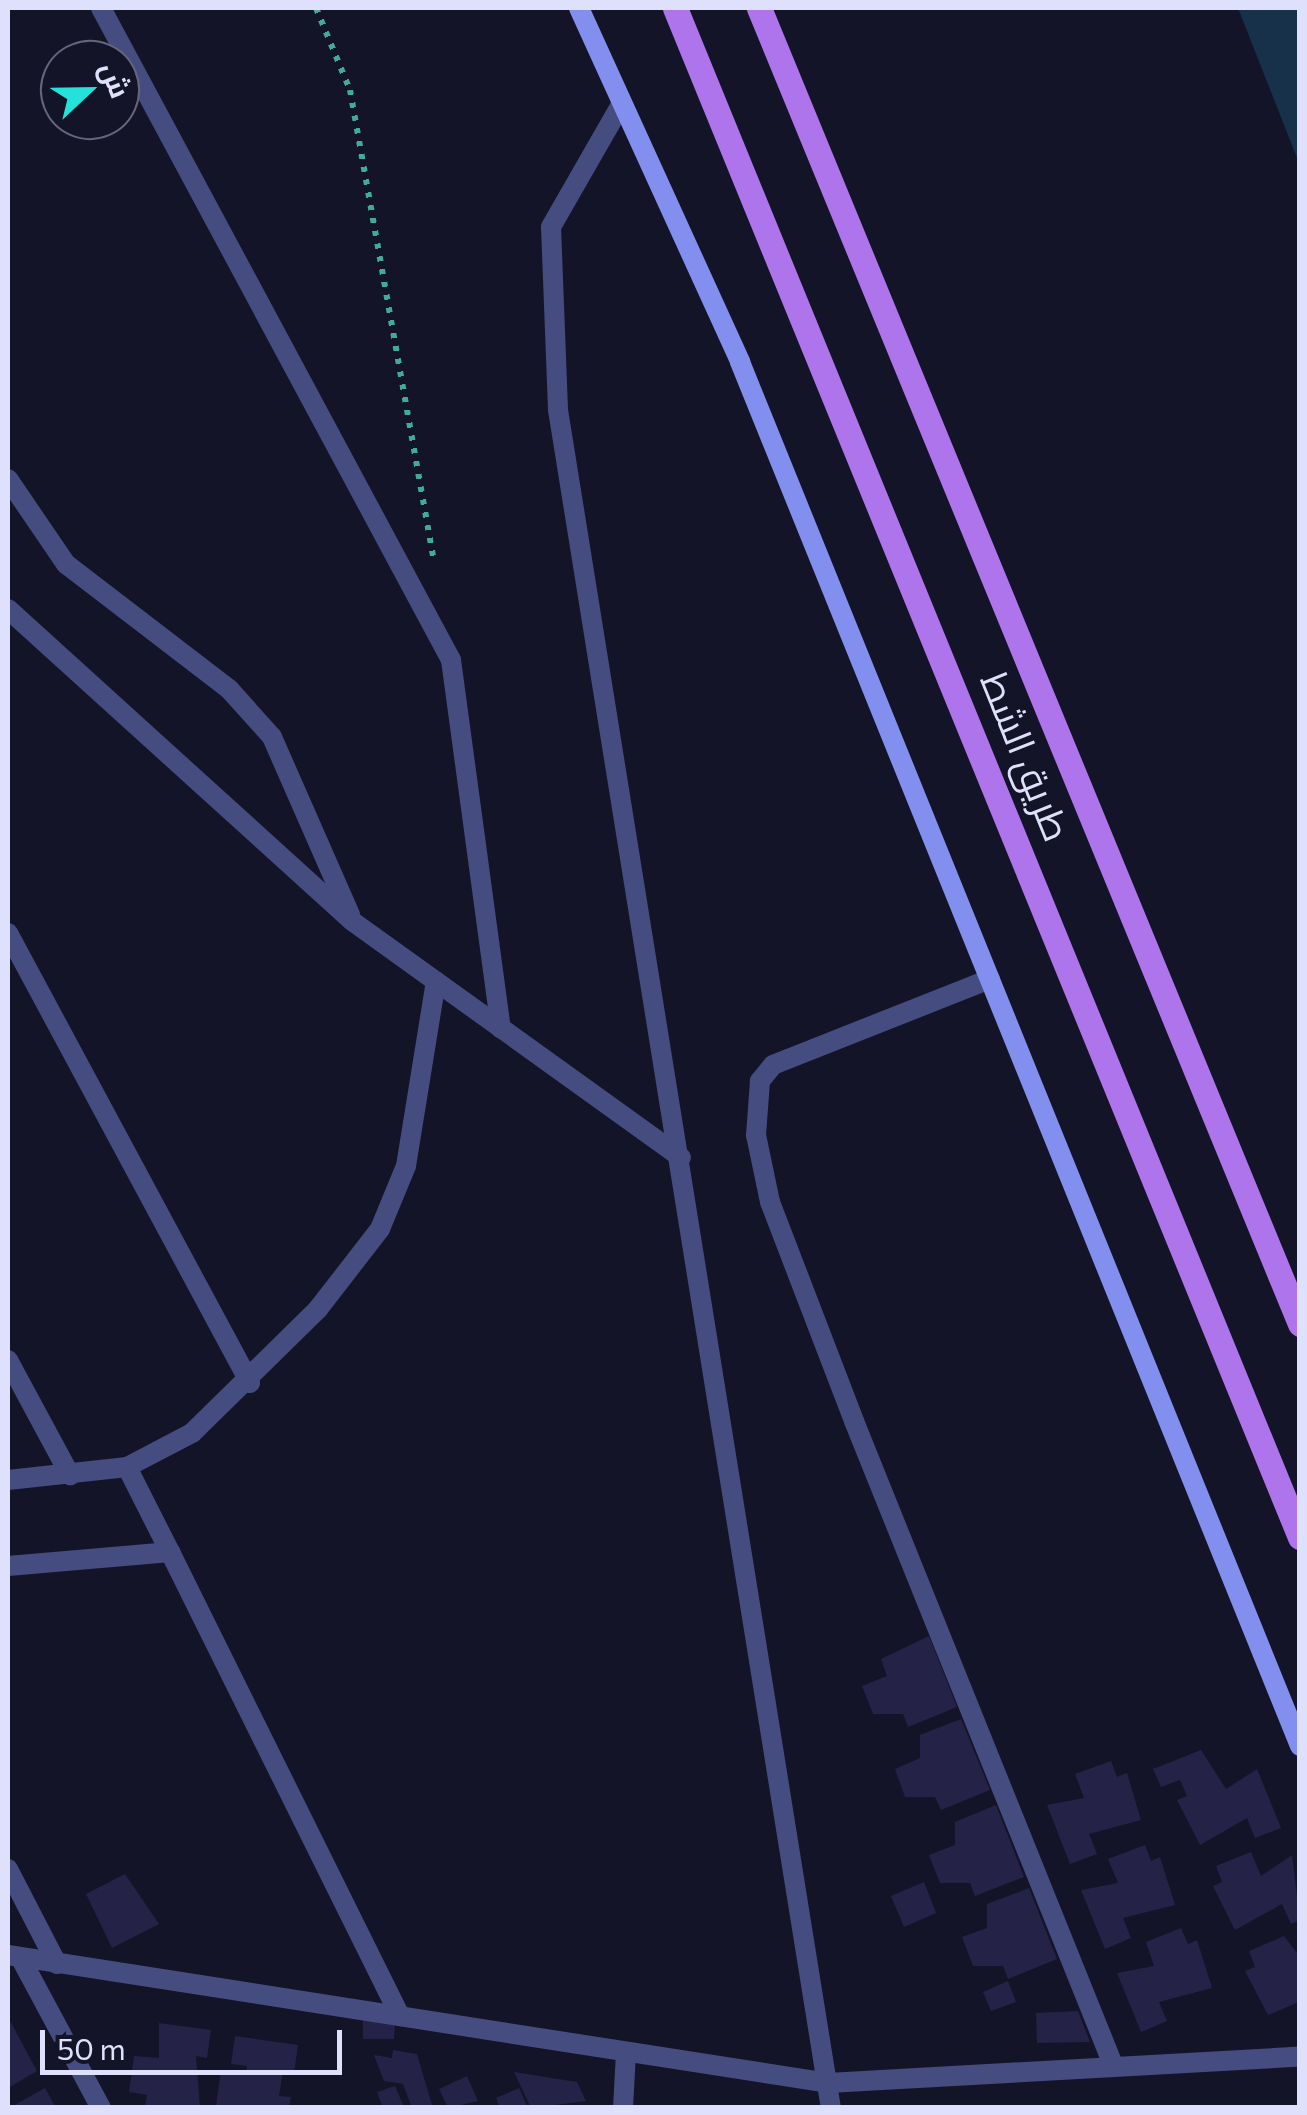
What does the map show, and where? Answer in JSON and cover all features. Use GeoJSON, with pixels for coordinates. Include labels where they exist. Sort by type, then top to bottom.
{"type":"FeatureCollection","features":[{"type":"Feature","properties":{"kind":"main road","name":"طريق الشط"},"geometry":{"type":"LineString","coordinates":[[675,8],[1300,1537]]}},
{"type":"Feature","properties":{"kind":"main road","name":"طريق الشط"},"geometry":{"type":"LineString","coordinates":[[759,8],[1300,1324]]}},
{"type":"Feature","properties":{"kind":"street"},"geometry":{"type":"LineString","coordinates":[[101,8],[452,660],[502,1028]]}},
{"type":"Feature","properties":{"kind":"street"},"geometry":{"type":"LineString","coordinates":[[578,8],[740,362],[1300,1746]]}},
{"type":"Feature","properties":{"kind":"street"},"geometry":{"type":"LineString","coordinates":[[622,103],[551,227],[558,410],[831,2108]]}},
{"type":"Feature","properties":{"kind":"street"},"geometry":{"type":"LineString","coordinates":[[8,479],[66,564],[228,689],[272,736],[352,921]]}},
{"type":"Feature","properties":{"kind":"street"},"geometry":{"type":"LineString","coordinates":[[8,609],[352,921],[681,1157]]}},
{"type":"Feature","properties":{"kind":"street"},"geometry":{"type":"LineString","coordinates":[[8,934],[250,1384]]}},
{"type":"Feature","properties":{"kind":"street"},"geometry":{"type":"LineString","coordinates":[[990,979],[773,1065],[760,1081],[756,1135],[770,1202],[854,1421],[1114,2067]]}},
{"type":"Feature","properties":{"kind":"street"},"geometry":{"type":"LineString","coordinates":[[8,1480],[127,1466],[192,1433],[250,1384],[380,1229],[416,1120],[436,981]]}},
{"type":"Feature","properties":{"kind":"street"},"geometry":{"type":"LineString","coordinates":[[8,1360],[70,1475]]}},
{"type":"Feature","properties":{"kind":"street"},"geometry":{"type":"LineString","coordinates":[[127,1466],[400,2016]]}},
{"type":"Feature","properties":{"kind":"street"},"geometry":{"type":"LineString","coordinates":[[8,1566],[170,1552]]}},
{"type":"Feature","properties":{"kind":"street"},"geometry":{"type":"LineString","coordinates":[[8,1869],[58,1964]]}},
{"type":"Feature","properties":{"kind":"street"},"geometry":{"type":"LineString","coordinates":[[14,1956],[828,2083],[1300,2056]]}},
{"type":"Feature","properties":{"kind":"street"},"geometry":{"type":"LineString","coordinates":[[14,1956],[100,2108]]}},
{"type":"Feature","properties":{"kind":"street"},"geometry":{"type":"LineString","coordinates":[[623,2108],[626,2052]]}},
{"type":"Feature","properties":{"kind":"path"},"geometry":{"type":"LineString","coordinates":[[316,8],[350,90],[437,582]]}},
{"type":"Feature","properties":{"kind":"water"},"geometry":{"type":"Polygon","coordinates":[[[1238,8],[1299,8],[1299,163],[1238,8]]]}},
{"type":"Feature","properties":{"kind":"building"},"geometry":{"type":"Polygon","coordinates":[[[929,1636],[957,1707],[908,1727],[903,1714],[873,1714],[862,1686],[887,1676],[881,1659],[929,1636]]]}},
{"type":"Feature","properties":{"kind":"building"},"geometry":{"type":"Polygon","coordinates":[[[961,1719],[990,1790],[941,1810],[935,1797],[905,1797],[895,1769],[920,1758],[920,1735],[961,1719]]]}},
{"type":"Feature","properties":{"kind":"building"},"geometry":{"type":"Polygon","coordinates":[[[1201,1750],[1226,1789],[1257,1769],[1281,1828],[1255,1838],[1247,1818],[1200,1845],[1177,1800],[1187,1796],[1180,1780],[1161,1787],[1153,1769],[1201,1750]]]}},
{"type":"Feature","properties":{"kind":"building"},"geometry":{"type":"Polygon","coordinates":[[[1111,1761],[1117,1777],[1127,1773],[1141,1820],[1089,1834],[1097,1854],[1070,1864],[1047,1805],[1084,1798],[1075,1774],[1111,1761]]]}},
{"type":"Feature","properties":{"kind":"building"},"geometry":{"type":"Polygon","coordinates":[[[996,1805],[1024,1877],[975,1896],[970,1883],[940,1883],[929,1855],[955,1845],[955,1822],[996,1805]]]}},
{"type":"Feature","properties":{"kind":"building"},"geometry":{"type":"Polygon","coordinates":[[[1145,1845],[1151,1861],[1160,1857],[1175,1905],[1123,1918],[1131,1938],[1105,1949],[1081,1890],[1118,1883],[1108,1859],[1145,1845]]]}},
{"type":"Feature","properties":{"kind":"building"},"geometry":{"type":"Polygon","coordinates":[[[1251,1852],[1261,1876],[1292,1855],[1300,1920],[1291,1924],[1282,1904],[1235,1930],[1213,1886],[1222,1882],[1216,1866],[1251,1852]]]}},
{"type":"Feature","properties":{"kind":"building"},"geometry":{"type":"Polygon","coordinates":[[[125,1874],[159,1924],[112,1948],[86,1894],[125,1874]]]}},
{"type":"Feature","properties":{"kind":"building"},"geometry":{"type":"Polygon","coordinates":[[[924,1882],[936,1913],[904,1927],[891,1896],[924,1882]]]}},
{"type":"Feature","properties":{"kind":"building"},"geometry":{"type":"Polygon","coordinates":[[[1029,1888],[1057,1959],[1008,1979],[1003,1966],[973,1966],[962,1937],[987,1928],[987,1904],[1029,1888]]]}},
{"type":"Feature","properties":{"kind":"building"},"geometry":{"type":"Polygon","coordinates":[[[1181,1928],[1188,1944],[1197,1940],[1212,1988],[1159,2002],[1167,2021],[1141,2032],[1117,1973],[1154,1966],[1146,1942],[1181,1928]]]}},
{"type":"Feature","properties":{"kind":"building"},"geometry":{"type":"Polygon","coordinates":[[[1284,1936],[1300,1957],[1299,2002],[1268,2015],[1245,1971],[1255,1967],[1249,1951],[1284,1936]]]}},
{"type":"Feature","properties":{"kind":"building"},"geometry":{"type":"Polygon","coordinates":[[[1008,1981],[1016,2002],[991,2011],[983,1992],[1008,1981]]]}},
{"type":"Feature","properties":{"kind":"building"},"geometry":{"type":"Polygon","coordinates":[[[1078,2011],[1090,2042],[1037,2043],[1036,2013],[1078,2011]]]}},
{"type":"Feature","properties":{"kind":"building"},"geometry":{"type":"Polygon","coordinates":[[[8,2017],[37,2071],[8,2088],[8,2017]]]}},
{"type":"Feature","properties":{"kind":"building"},"geometry":{"type":"Polygon","coordinates":[[[363,2019],[395,2019],[394,2039],[363,2039],[363,2019]]]}},
{"type":"Feature","properties":{"kind":"building"},"geometry":{"type":"Polygon","coordinates":[[[159,2023],[211,2030],[207,2058],[196,2056],[200,2108],[145,2107],[147,2095],[129,2092],[134,2056],[159,2058],[159,2023]]]}},
{"type":"Feature","properties":{"kind":"building"},"geometry":{"type":"Polygon","coordinates":[[[235,2036],[298,2045],[294,2073],[283,2071],[279,2096],[291,2097],[289,2108],[216,2106],[221,2070],[246,2073],[247,2066],[231,2064],[235,2036]]]}},
{"type":"Feature","properties":{"kind":"building"},"geometry":{"type":"Polygon","coordinates":[[[393,2050],[417,2054],[432,2105],[412,2108],[403,2084],[384,2081],[374,2055],[392,2058],[393,2050]]]}},
{"type":"Feature","properties":{"kind":"building"},"geometry":{"type":"Polygon","coordinates":[[[514,2072],[577,2082],[586,2101],[531,2108],[514,2072]]]}},
{"type":"Feature","properties":{"kind":"building"},"geometry":{"type":"Polygon","coordinates":[[[467,2076],[478,2101],[448,2108],[439,2089],[467,2076]]]}},
{"type":"Feature","properties":{"kind":"building"},"geometry":{"type":"Polygon","coordinates":[[[395,2086],[404,2107],[383,2108],[377,2092],[395,2086]]]}},
{"type":"Feature","properties":{"kind":"building"},"geometry":{"type":"Polygon","coordinates":[[[45,2088],[56,2108],[9,2108],[45,2088]]]}},
{"type":"Feature","properties":{"kind":"building"},"geometry":{"type":"Polygon","coordinates":[[[519,2088],[528,2108],[500,2108],[496,2098],[519,2088]]]}}]}
